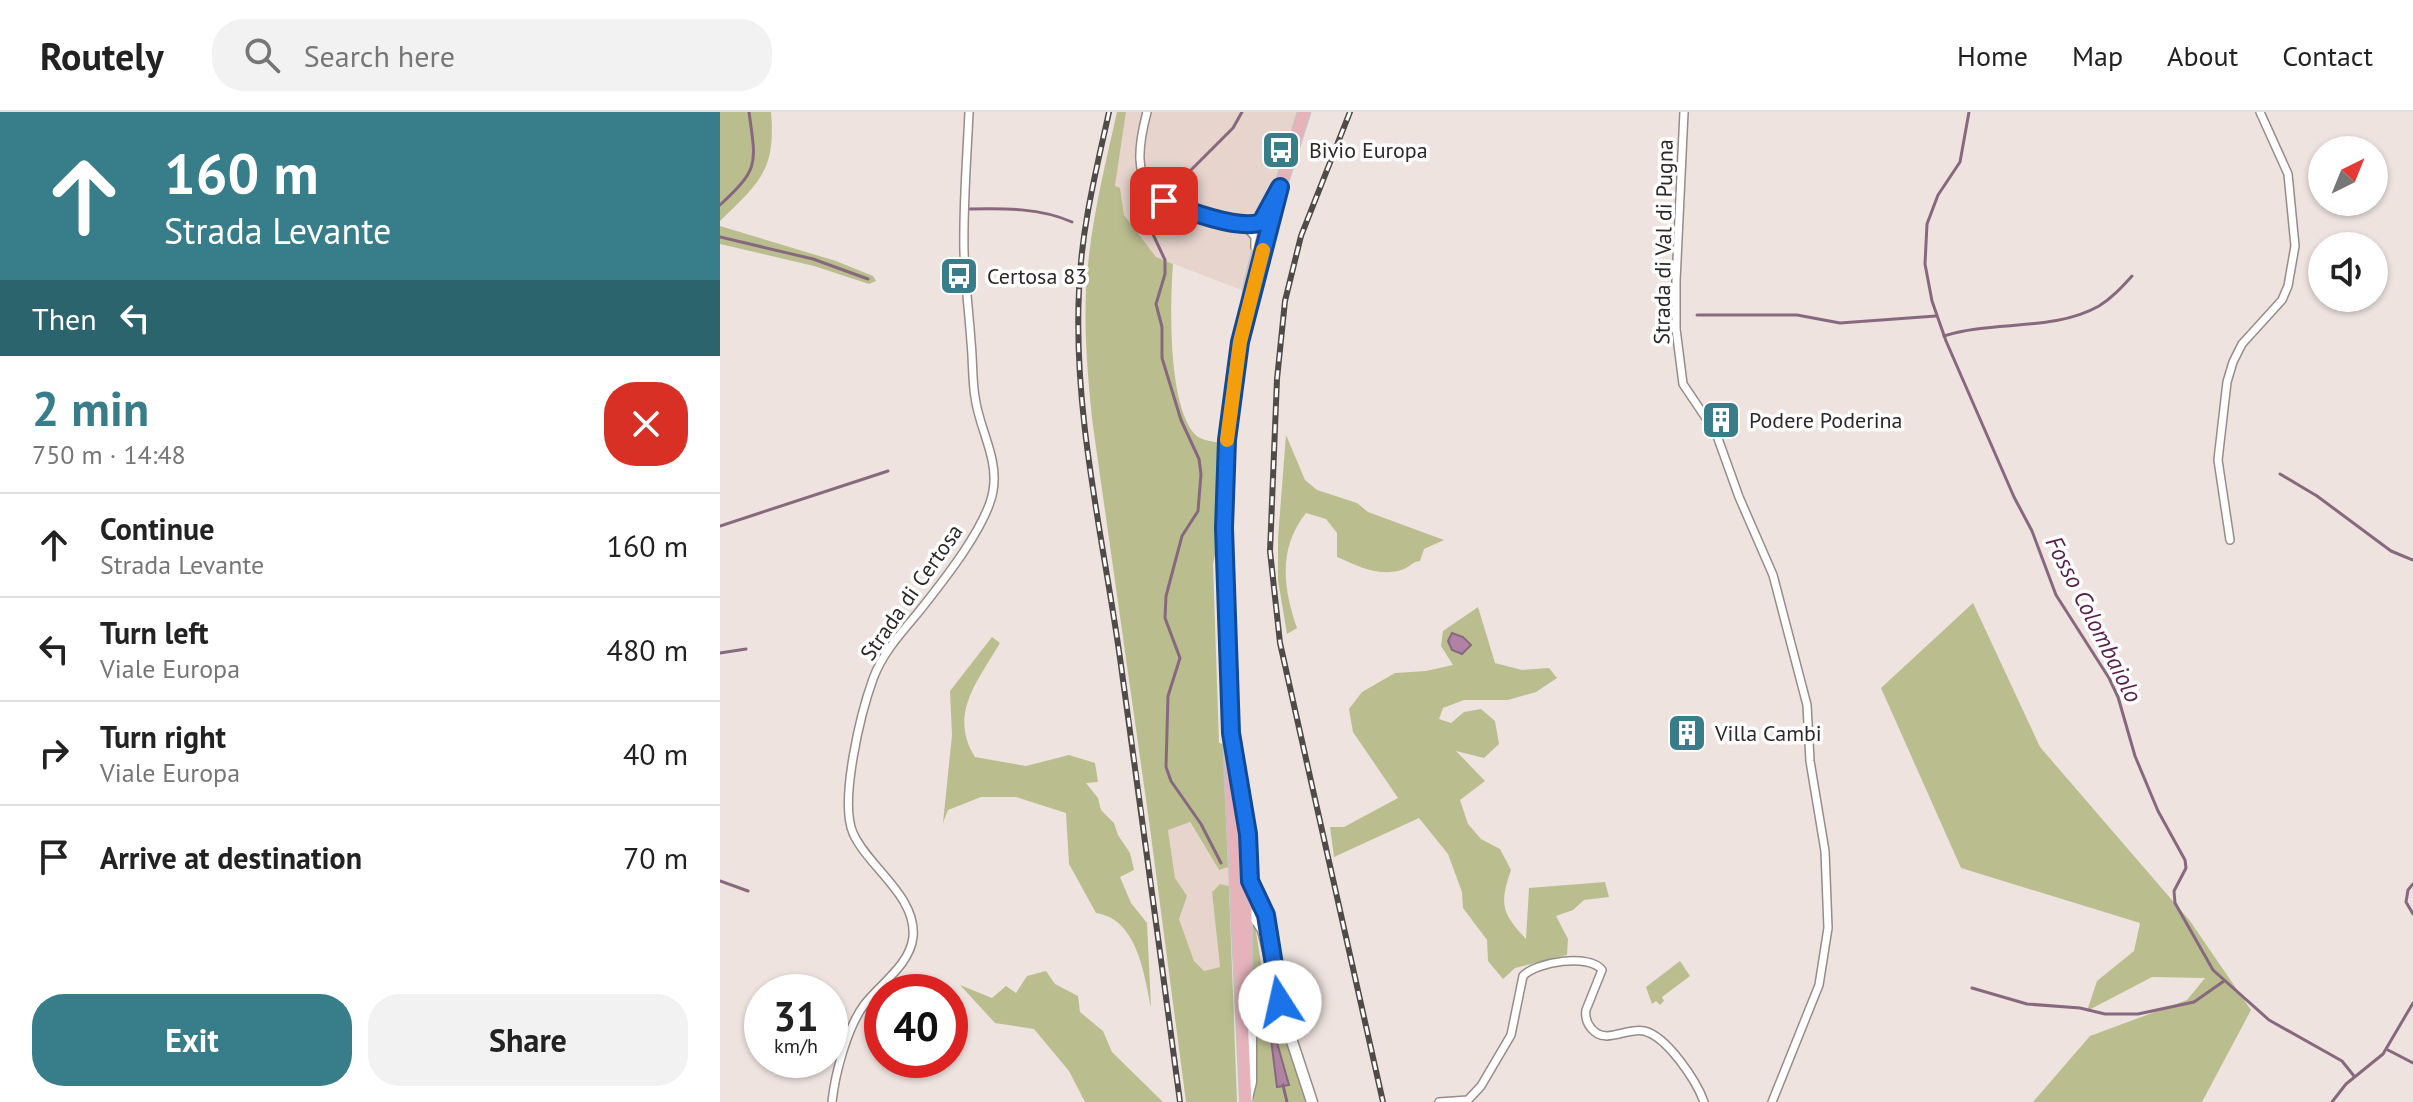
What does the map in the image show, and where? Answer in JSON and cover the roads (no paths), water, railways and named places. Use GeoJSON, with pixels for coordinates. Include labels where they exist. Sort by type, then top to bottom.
{"type":"FeatureCollection","features":[{"type":"Feature","properties":{"kind":"main road"},"geometry":{"type":"LineString","coordinates":[[1246,1102],[1244,1058],[1248,994],[1231,733],[1225,491],[1231,405],[1253,269],[1304,112]]}},
{"type":"Feature","properties":{"kind":"main road"},"geometry":{"type":"LineString","coordinates":[[1249,299],[1277,192]]}},
{"type":"Feature","properties":{"kind":"main road"},"geometry":{"type":"LineString","coordinates":[[1231,733],[1241,804],[1243,907]]}},
{"type":"Feature","properties":{"kind":"street","name":"Strada di Certosa"},"geometry":{"type":"LineString","coordinates":[[832,1102],[841,1059],[858,1015],[905,958],[913,935],[902,902],[862,847],[850,824],[850,778],[865,706],[873,678],[886,653],[969,541],[984,517],[993,494],[990,449],[975,399],[966,288],[969,112]]}},
{"type":"Feature","properties":{"kind":"street"},"geometry":{"type":"LineString","coordinates":[[1147,112],[1140,154],[1145,182],[1153,194],[1168,203],[1238,224],[1253,225],[1261,222],[1277,192]]}},
{"type":"Feature","properties":{"kind":"street","name":"Strada di Val di Pugna"},"geometry":{"type":"LineString","coordinates":[[1684,112],[1676,281],[1676,329],[1683,384],[1716,433],[1739,497],[1773,575],[1807,705],[1810,761],[1825,851],[1828,928],[1819,985],[1772,1102]]}},
{"type":"Feature","properties":{"kind":"street"},"geometry":{"type":"LineString","coordinates":[[2230,540],[2218,460],[2227,382],[2242,344],[2282,300],[2288,286],[2295,246],[2288,174],[2260,112]]}},
{"type":"Feature","properties":{"kind":"street"},"geometry":{"type":"LineString","coordinates":[[1238,224],[1255,237],[1253,269]]}},
{"type":"Feature","properties":{"kind":"street"},"geometry":{"type":"LineString","coordinates":[[1241,804],[1248,834],[1250,881],[1266,915],[1277,985]]}},
{"type":"Feature","properties":{"kind":"street"},"geometry":{"type":"LineString","coordinates":[[1243,907],[1262,904]]}},
{"type":"Feature","properties":{"kind":"street"},"geometry":{"type":"LineString","coordinates":[[1243,907],[1261,926],[1282,1008],[1312,1102]]}},
{"type":"Feature","properties":{"kind":"street"},"geometry":{"type":"LineString","coordinates":[[1439,1102],[1468,1100],[1481,1086],[1511,1035],[1523,976],[1529,970],[1566,961],[1588,961],[1600,967],[1599,980],[1585,1017],[1593,1030],[1600,1035],[1645,1031],[1654,1036],[1680,1060],[1700,1089],[1704,1102]]}},
{"type":"Feature","properties":{"kind":"street"},"geometry":{"type":"LineString","coordinates":[[1246,1102],[1251,1082],[1251,1012],[1258,1004],[1265,1002],[1282,1008]]}},
{"type":"Feature","properties":{"kind":"waterway"},"geometry":{"type":"LineString","coordinates":[[720,205],[742,182],[752,164],[749,112]]}},
{"type":"Feature","properties":{"kind":"waterway"},"geometry":{"type":"LineString","coordinates":[[1166,195],[1233,128],[1242,112]]}},
{"type":"Feature","properties":{"kind":"waterway","name":"Fosso Colombaiolo"},"geometry":{"type":"LineString","coordinates":[[1969,112],[1960,162],[1938,195],[1927,224],[1925,264],[1932,301],[1946,341],[2032,531],[2056,595],[2118,697],[2135,756],[2158,811],[2185,860],[2186,868],[2174,891],[2175,903],[2213,970],[2269,1020],[2342,1061],[2354,1076]]}},
{"type":"Feature","properties":{"kind":"waterway"},"geometry":{"type":"LineString","coordinates":[[969,209],[1035,211],[1072,222]]}},
{"type":"Feature","properties":{"kind":"waterway"},"geometry":{"type":"LineString","coordinates":[[1151,230],[1165,260],[1165,274],[1156,304],[1162,327],[1162,358],[1181,420],[1199,459],[1201,474],[1198,511],[1182,536],[1166,596],[1165,618],[1180,658],[1168,696],[1166,767],[1171,781],[1201,824],[1221,863]]}},
{"type":"Feature","properties":{"kind":"waterway"},"geometry":{"type":"LineString","coordinates":[[720,237],[813,259],[868,279]]}},
{"type":"Feature","properties":{"kind":"waterway"},"geometry":{"type":"LineString","coordinates":[[1944,336],[1982,328],[2043,323],[2081,314],[2104,303],[2132,276]]}},
{"type":"Feature","properties":{"kind":"waterway"},"geometry":{"type":"LineString","coordinates":[[1697,315],[1797,315],[1840,323],[1936,316]]}},
{"type":"Feature","properties":{"kind":"waterway"},"geometry":{"type":"LineString","coordinates":[[720,526],[888,471]]}},
{"type":"Feature","properties":{"kind":"waterway"},"geometry":{"type":"LineString","coordinates":[[2280,474],[2317,496],[2391,551],[2413,560]]}},
{"type":"Feature","properties":{"kind":"waterway"},"geometry":{"type":"LineString","coordinates":[[720,653],[746,649]]}},
{"type":"Feature","properties":{"kind":"waterway"},"geometry":{"type":"LineString","coordinates":[[720,881],[748,891]]}},
{"type":"Feature","properties":{"kind":"waterway"},"geometry":{"type":"LineString","coordinates":[[2413,884],[2408,890],[2406,902],[2413,914]]}},
{"type":"Feature","properties":{"kind":"waterway"},"geometry":{"type":"LineString","coordinates":[[1972,988],[2027,1004],[2080,1008],[2105,1014],[2138,1014],[2194,1002],[2224,981]]}},
{"type":"Feature","properties":{"kind":"waterway"},"geometry":{"type":"LineString","coordinates":[[2332,1102],[2346,1084],[2383,1054],[2413,1003]]}},
{"type":"Feature","properties":{"kind":"waterway"},"geometry":{"type":"LineString","coordinates":[[2388,1050],[2413,1063]]}},
{"type":"Feature","properties":{"kind":"waterway"},"geometry":{"type":"LineString","coordinates":[[1283,1085],[1287,1102]]}},
{"type":"Feature","properties":{"kind":"railway"},"geometry":{"type":"LineString","coordinates":[[1109,112],[1083,246],[1079,291],[1080,383],[1180,1102]]}},
{"type":"Feature","properties":{"kind":"railway"},"geometry":{"type":"LineString","coordinates":[[1350,112],[1301,236],[1285,301],[1277,379],[1270,551],[1280,643],[1383,1102]]}},
{"type":"Feature","properties":{"kind":"place","name":"Bivio Europa"},"geometry":{"type":"Point","coordinates":[1281,150]}},
{"type":"Feature","properties":{"kind":"place","name":"Certosa 83"},"geometry":{"type":"Point","coordinates":[959,276]}},
{"type":"Feature","properties":{"kind":"place","name":"Podere Poderina"},"geometry":{"type":"Point","coordinates":[1721,420]}},
{"type":"Feature","properties":{"kind":"place","name":"Villa Cambi"},"geometry":{"type":"Point","coordinates":[1687,733]}}]}
